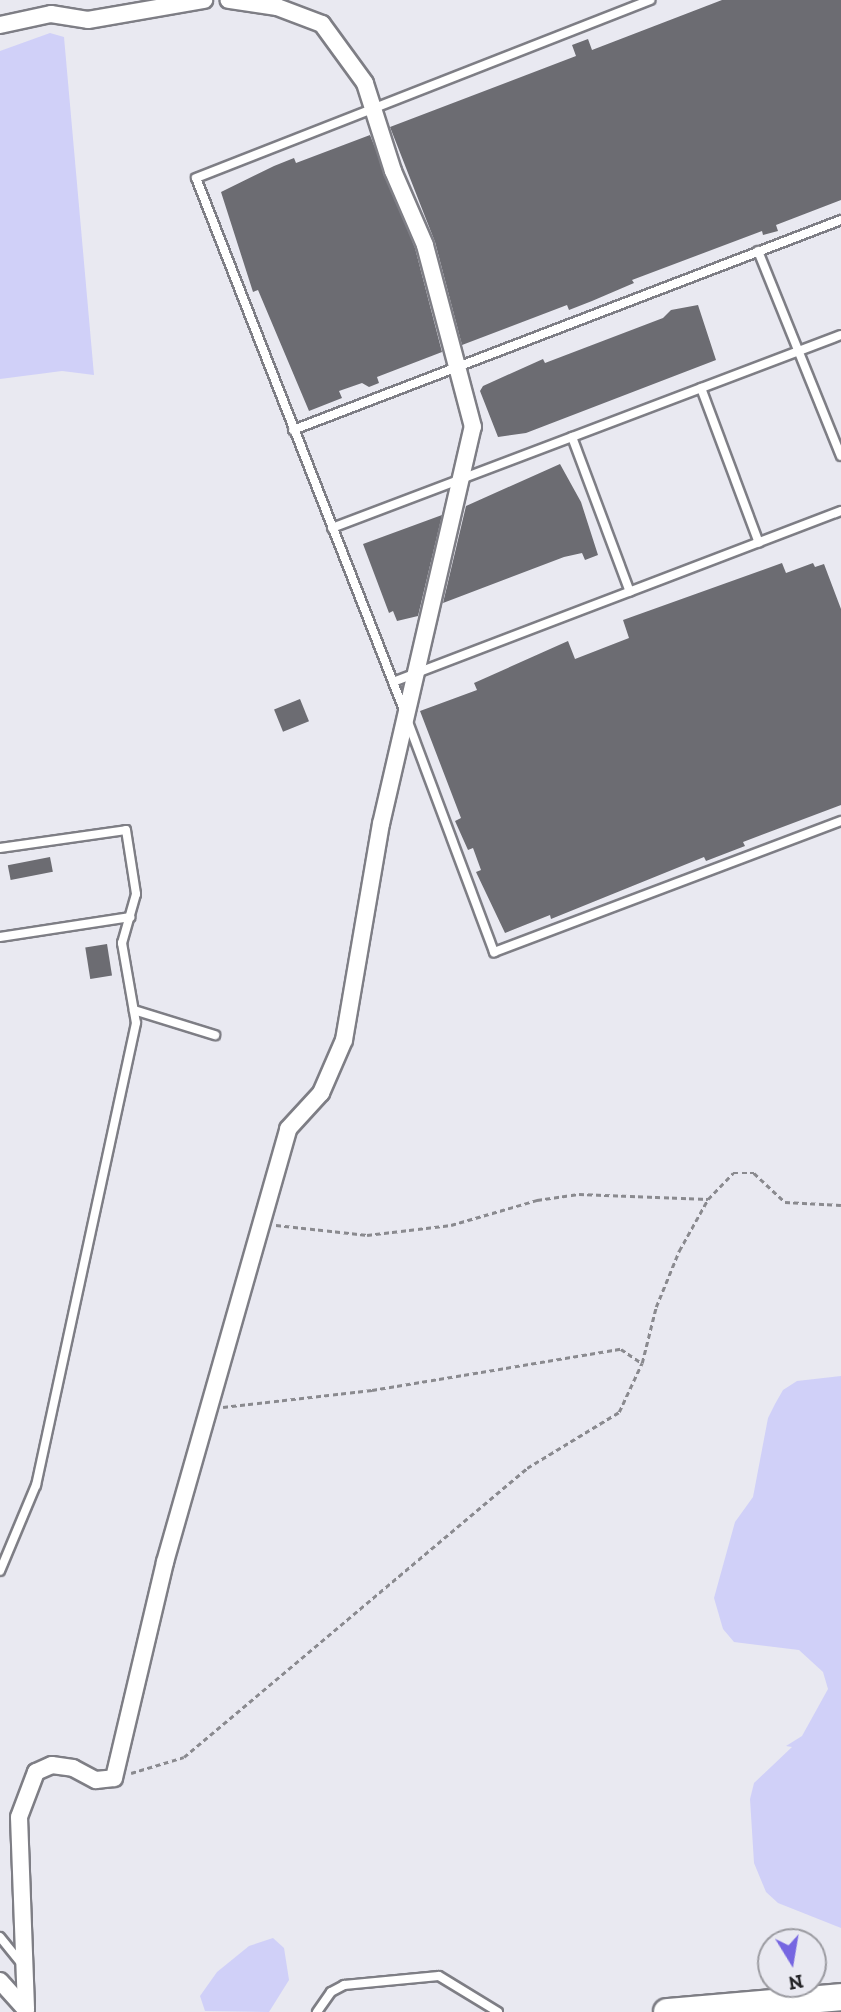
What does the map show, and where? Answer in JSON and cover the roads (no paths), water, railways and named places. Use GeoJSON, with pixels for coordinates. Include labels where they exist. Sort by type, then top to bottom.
{"type":"FeatureCollection","features":[{"type":"Feature","properties":{"kind":"highway"},"geometry":{"type":"LineString","coordinates":[[667,2012],[841,1997]]}},
{"type":"Feature","properties":{"kind":"street"},"geometry":{"type":"LineString","coordinates":[[0,25],[51,14],[88,20],[204,0]]}},
{"type":"Feature","properties":{"kind":"street"},"geometry":{"type":"LineString","coordinates":[[26,2010],[19,1817],[36,1772],[52,1765],[74,1768],[96,1780],[114,1777],[165,1562],[211,1409],[288,1129],[321,1093],[344,1040],[381,824],[473,427],[425,245],[393,171],[365,83],[322,24],[277,7],[229,0]]}},
{"type":"Feature","properties":{"kind":"street"},"geometry":{"type":"LineString","coordinates":[[0,1981],[26,2010]]}},
{"type":"Feature","properties":{"kind":"lane"},"geometry":{"type":"LineString","coordinates":[[650,0],[196,178],[393,682],[494,952],[841,821]]}},
{"type":"Feature","properties":{"kind":"lane"},"geometry":{"type":"LineString","coordinates":[[293,430],[841,220]]}},
{"type":"Feature","properties":{"kind":"lane"},"geometry":{"type":"LineString","coordinates":[[758,251],[841,456]]}},
{"type":"Feature","properties":{"kind":"lane"},"geometry":{"type":"LineString","coordinates":[[331,528],[841,335]]}},
{"type":"Feature","properties":{"kind":"lane"},"geometry":{"type":"LineString","coordinates":[[701,388],[758,542]]}},
{"type":"Feature","properties":{"kind":"lane"},"geometry":{"type":"LineString","coordinates":[[572,437],[630,592]]}},
{"type":"Feature","properties":{"kind":"lane"},"geometry":{"type":"LineString","coordinates":[[393,682],[841,511]]}},
{"type":"Feature","properties":{"kind":"lane"},"geometry":{"type":"LineString","coordinates":[[0,848],[126,830],[136,894],[122,943],[136,1023],[36,1485],[0,1571]]}},
{"type":"Feature","properties":{"kind":"lane"},"geometry":{"type":"LineString","coordinates":[[0,937],[130,917]]}},
{"type":"Feature","properties":{"kind":"lane"},"geometry":{"type":"LineString","coordinates":[[134,1010],[215,1035]]}},
{"type":"Feature","properties":{"kind":"lane"},"geometry":{"type":"LineString","coordinates":[[0,1937],[24,1966]]}},
{"type":"Feature","properties":{"kind":"lane"},"geometry":{"type":"LineString","coordinates":[[317,2012],[331,1992],[344,1985],[439,1976],[498,2012]]}}]}
